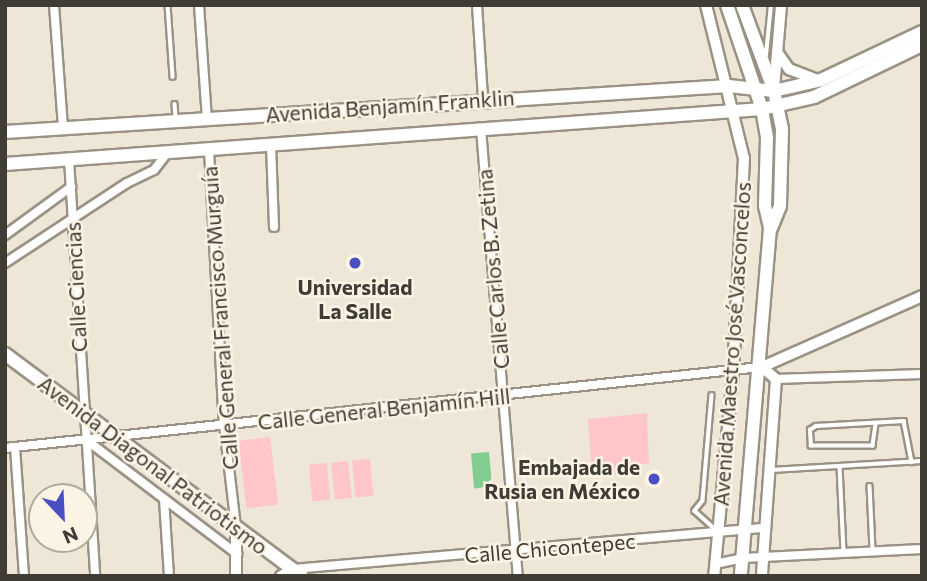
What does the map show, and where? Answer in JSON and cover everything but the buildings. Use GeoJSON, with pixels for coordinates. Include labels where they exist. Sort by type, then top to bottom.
{"type":"FeatureCollection","features":[{"type":"Feature","properties":{"kind":"main road","name":"Avenida Maestro José Vasconcelos"},"geometry":{"type":"LineString","coordinates":[[706,5],[736,112],[744,158],[733,373],[715,570]]}},
{"type":"Feature","properties":{"kind":"main road","name":"Avenida Maestro José Vasconcelos"},"geometry":{"type":"LineString","coordinates":[[727,5],[762,110],[767,138],[765,206],[771,228]]}},
{"type":"Feature","properties":{"kind":"main road","name":"Avenida Maestro José Vasconcelos"},"geometry":{"type":"LineString","coordinates":[[741,576],[762,367],[771,228],[779,206],[782,171],[778,107],[743,5]]}},
{"type":"Feature","properties":{"kind":"main road"},"geometry":{"type":"LineString","coordinates":[[781,5],[774,92],[821,80],[922,32]]}},
{"type":"Feature","properties":{"kind":"main road","name":"Avenida Benjamín Franklin"},"geometry":{"type":"LineString","coordinates":[[5,164],[762,110],[814,97],[922,45]]}},
{"type":"Feature","properties":{"kind":"main road"},"geometry":{"type":"LineString","coordinates":[[777,52],[789,69],[821,80]]}},
{"type":"Feature","properties":{"kind":"main road","name":"Avenida Benjamín Franklin"},"geometry":{"type":"LineString","coordinates":[[5,132],[483,99],[729,86],[774,92]]}},
{"type":"Feature","properties":{"kind":"main road","name":"Avenida Diagonal Patriotismo"},"geometry":{"type":"LineString","coordinates":[[5,354],[297,572]]}},
{"type":"Feature","properties":{"kind":"main road","name":"Avenida Maestro José Vasconcelos"},"geometry":{"type":"LineString","coordinates":[[762,367],[776,379]]}},
{"type":"Feature","properties":{"kind":"main road"},"geometry":{"type":"LineString","coordinates":[[762,576],[776,379]]}},
{"type":"Feature","properties":{"kind":"main road"},"geometry":{"type":"LineString","coordinates":[[236,527],[236,576]]}},
{"type":"Feature","properties":{"kind":"main road"},"geometry":{"type":"LineString","coordinates":[[281,576],[297,572]]}},
{"type":"Feature","properties":{"kind":"street"},"geometry":{"type":"LineString","coordinates":[[54,5],[63,128]]}},
{"type":"Feature","properties":{"kind":"street"},"geometry":{"type":"LineString","coordinates":[[199,5],[207,118]]}},
{"type":"Feature","properties":{"kind":"street"},"geometry":{"type":"LineString","coordinates":[[477,5],[483,99]]}},
{"type":"Feature","properties":{"kind":"street","name":"Calle Carlos B. Zetina"},"geometry":{"type":"LineString","coordinates":[[481,129],[519,551],[518,576]]}},
{"type":"Feature","properties":{"kind":"street"},"geometry":{"type":"LineString","coordinates":[[271,145],[275,227]]}},
{"type":"Feature","properties":{"kind":"street","name":"Calle General Francisco Murguía"},"geometry":{"type":"LineString","coordinates":[[209,150],[224,425],[236,527]]}},
{"type":"Feature","properties":{"kind":"street"},"geometry":{"type":"LineString","coordinates":[[5,263],[72,218],[154,170],[168,152]]}},
{"type":"Feature","properties":{"kind":"street","name":"Calle Ciencias"},"geometry":{"type":"LineString","coordinates":[[69,159],[84,415],[89,442],[95,576]]}},
{"type":"Feature","properties":{"kind":"street"},"geometry":{"type":"LineString","coordinates":[[5,235],[71,187]]}},
{"type":"Feature","properties":{"kind":"street"},"geometry":{"type":"LineString","coordinates":[[762,367],[922,296]]}},
{"type":"Feature","properties":{"kind":"street","name":"Calle General Benjamín Hill"},"geometry":{"type":"LineString","coordinates":[[10,447],[89,442],[224,425],[733,373],[762,367]]}},
{"type":"Feature","properties":{"kind":"street"},"geometry":{"type":"LineString","coordinates":[[776,379],[922,374]]}},
{"type":"Feature","properties":{"kind":"street"},"geometry":{"type":"LineString","coordinates":[[89,442],[238,555]]}},
{"type":"Feature","properties":{"kind":"street"},"geometry":{"type":"LineString","coordinates":[[10,447],[24,576]]}},
{"type":"Feature","properties":{"kind":"street"},"geometry":{"type":"LineString","coordinates":[[164,499],[169,576]]}},
{"type":"Feature","properties":{"kind":"street","name":"Calle Chicontepec"},"geometry":{"type":"LineString","coordinates":[[297,572],[765,528]]}},
{"type":"Feature","properties":{"kind":"street"},"geometry":{"type":"LineString","coordinates":[[715,570],[743,558],[922,549]]}},
{"type":"Feature","properties":{"kind":"lane"},"geometry":{"type":"LineString","coordinates":[[168,5],[173,78]]}},
{"type":"Feature","properties":{"kind":"lane"},"geometry":{"type":"LineString","coordinates":[[755,89],[765,69],[771,5]]}},
{"type":"Feature","properties":{"kind":"lane"},"geometry":{"type":"LineString","coordinates":[[174,104],[176,120]]}},
{"type":"Feature","properties":{"kind":"lane"},"geometry":{"type":"LineString","coordinates":[[712,395],[704,501],[695,511],[719,532]]}},
{"type":"Feature","properties":{"kind":"lane"},"geometry":{"type":"LineString","coordinates":[[876,424],[876,443],[869,447],[811,446],[813,427],[904,421],[912,462]]}},
{"type":"Feature","properties":{"kind":"lane"},"geometry":{"type":"LineString","coordinates":[[769,470],[922,461]]}},
{"type":"Feature","properties":{"kind":"lane"},"geometry":{"type":"LineString","coordinates":[[840,466],[844,552]]}},
{"type":"Feature","properties":{"kind":"lane"},"geometry":{"type":"LineString","coordinates":[[870,486],[873,551]]}},
{"type":"Feature","properties":{"kind":"shaded area"},"geometry":{"type":"Polygon","coordinates":[[[647,413],[649,464],[624,465],[619,474],[592,476],[588,419],[647,413]]]}},
{"type":"Feature","properties":{"kind":"shaded area"},"geometry":{"type":"Polygon","coordinates":[[[270,437],[278,504],[247,508],[238,441],[270,437]]]}},
{"type":"Feature","properties":{"kind":"shaded area"},"geometry":{"type":"Polygon","coordinates":[[[489,452],[492,487],[474,488],[471,454],[489,452]]]}},
{"type":"Feature","properties":{"kind":"shaded area"},"geometry":{"type":"Polygon","coordinates":[[[370,459],[373,496],[355,497],[352,461],[370,459]]]}},
{"type":"Feature","properties":{"kind":"shaded area"},"geometry":{"type":"Polygon","coordinates":[[[348,461],[352,498],[335,500],[331,463],[348,461]]]}},
{"type":"Feature","properties":{"kind":"shaded area"},"geometry":{"type":"Polygon","coordinates":[[[327,463],[330,500],[312,501],[309,465],[327,463]]]}},
{"type":"Feature","properties":{"kind":"place","name":"Universidad La Salle"},"geometry":{"type":"Point","coordinates":[355,263]}},
{"type":"Feature","properties":{"kind":"place","name":"Embajada de Rusia en México"},"geometry":{"type":"Point","coordinates":[654,479]}}]}
